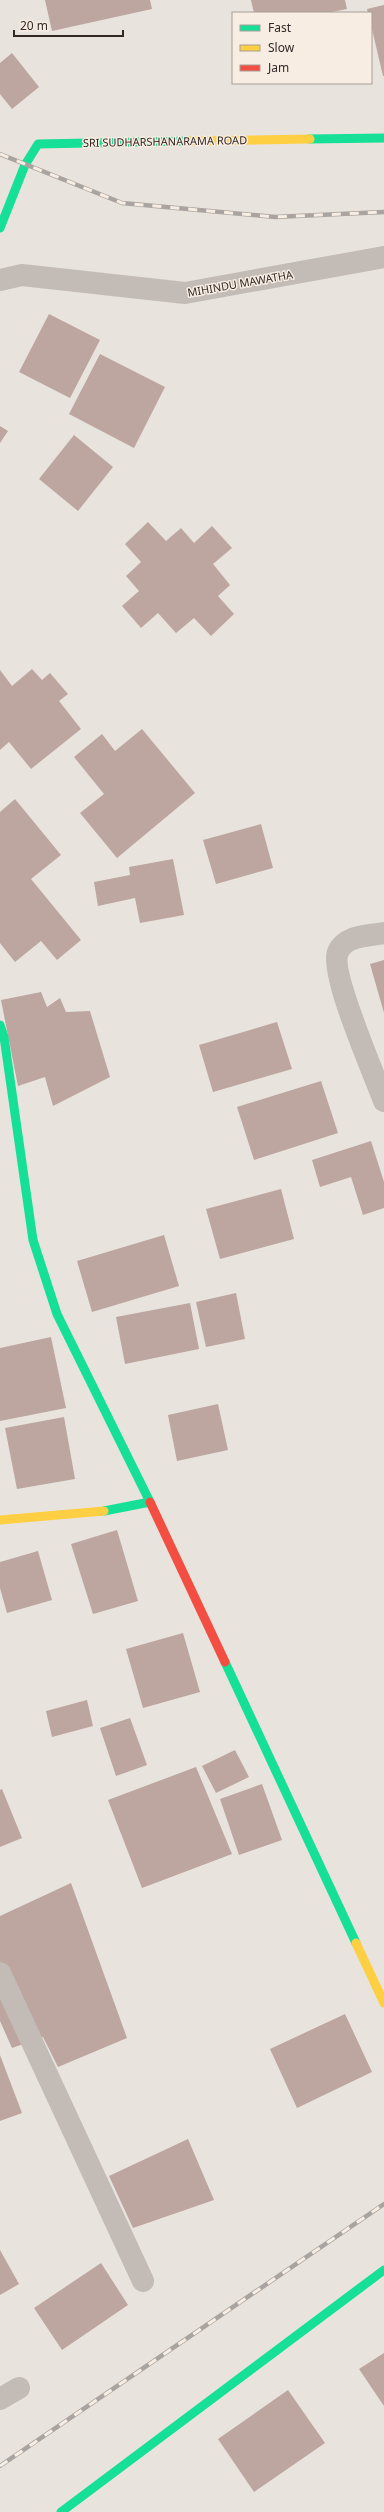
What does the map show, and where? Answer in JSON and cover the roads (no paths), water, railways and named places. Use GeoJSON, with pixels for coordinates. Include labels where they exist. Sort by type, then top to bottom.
{"type":"FeatureCollection","features":[{"type":"Feature","properties":{"kind":"street","name":"SRI SUDHARSHANARAMA ROAD"},"geometry":{"type":"LineString","coordinates":[[0,228],[25,164],[38,144],[384,138]]}},
{"type":"Feature","properties":{"kind":"street","name":"MIHINDU MAWATHA"},"geometry":{"type":"LineString","coordinates":[[0,280],[22,275],[185,293],[384,257]]}},
{"type":"Feature","properties":{"kind":"street"},"geometry":{"type":"LineString","coordinates":[[384,933],[350,940],[338,952],[335,964],[341,986],[384,1101]]}},
{"type":"Feature","properties":{"kind":"street"},"geometry":{"type":"LineString","coordinates":[[0,1025],[4,1037],[32,1240],[57,1314],[150,1502],[384,2003]]}},
{"type":"Feature","properties":{"kind":"street"},"geometry":{"type":"LineString","coordinates":[[0,1520],[118,1510],[150,1502]]}},
{"type":"Feature","properties":{"kind":"street"},"geometry":{"type":"LineString","coordinates":[[0,1973],[143,2281]]}},
{"type":"Feature","properties":{"kind":"street"},"geometry":{"type":"LineString","coordinates":[[61,2512],[384,2270]]}},
{"type":"Feature","properties":{"kind":"street"},"geometry":{"type":"LineString","coordinates":[[0,2399],[19,2388]]}},
{"type":"Feature","properties":{"kind":"railway"},"geometry":{"type":"LineString","coordinates":[[0,154],[122,203],[275,217],[384,212]]}},
{"type":"Feature","properties":{"kind":"railway"},"geometry":{"type":"LineString","coordinates":[[0,2466],[384,2204]]}}]}
